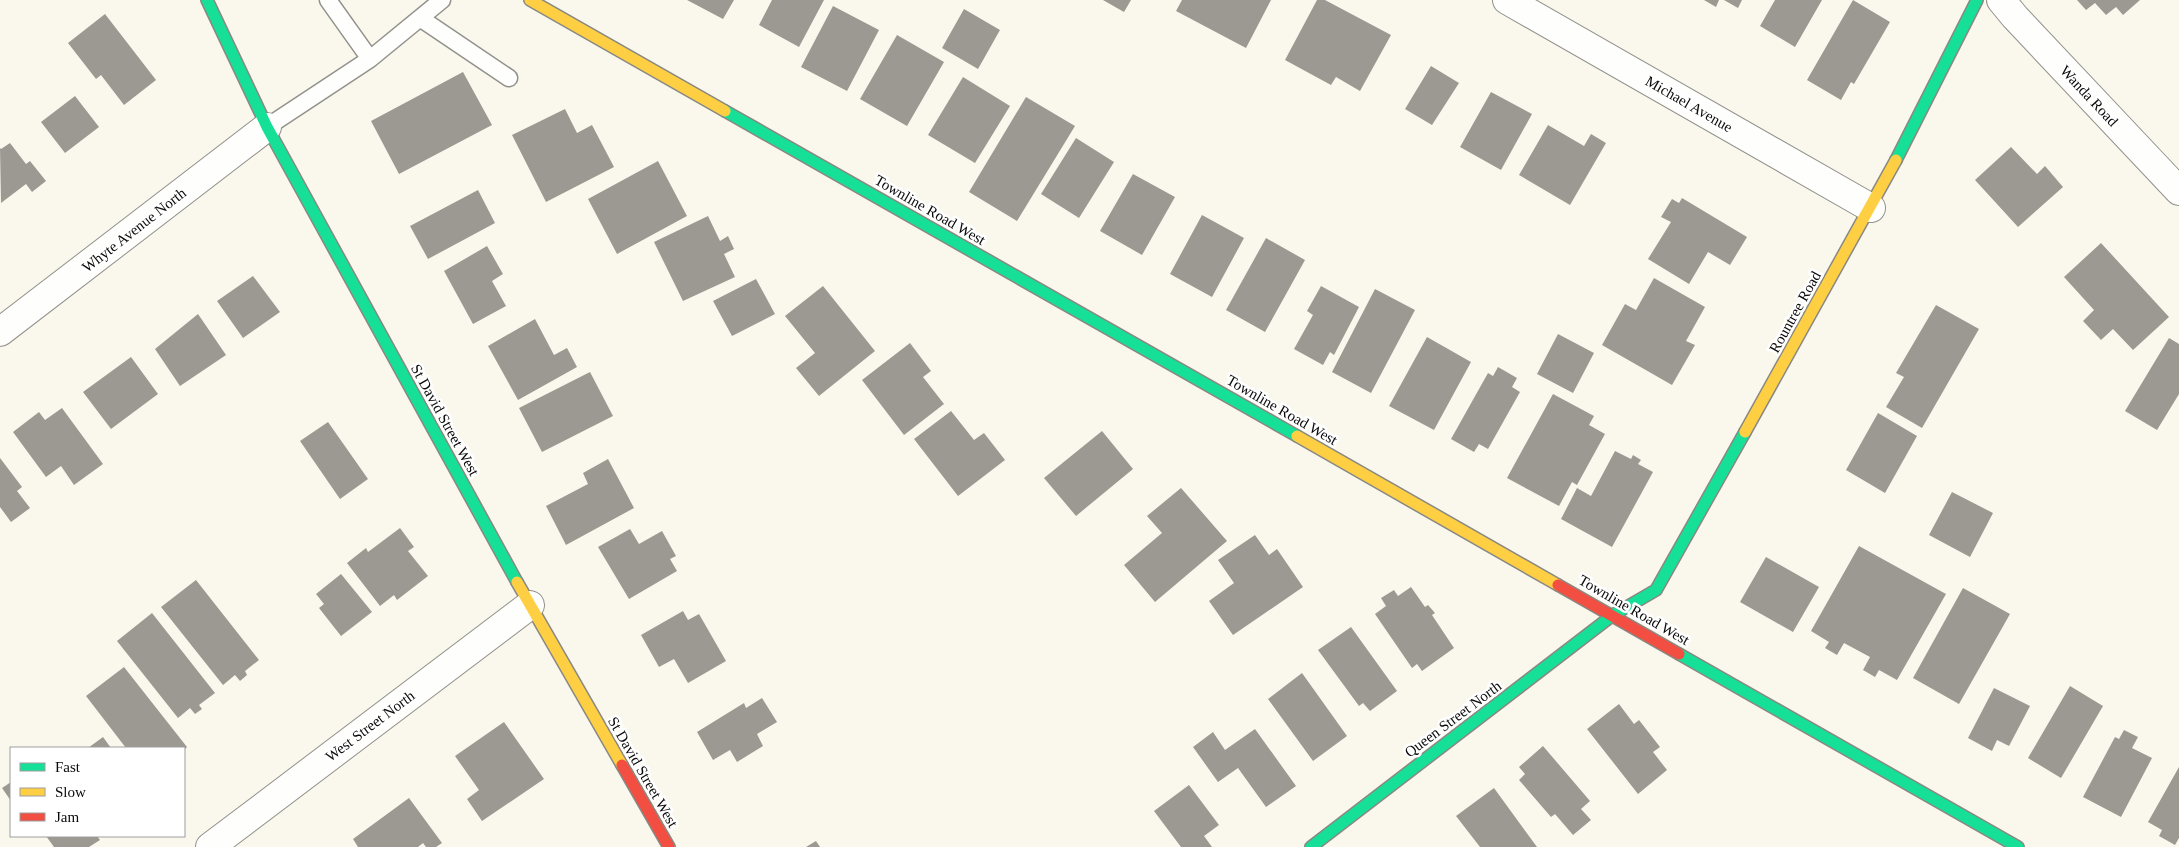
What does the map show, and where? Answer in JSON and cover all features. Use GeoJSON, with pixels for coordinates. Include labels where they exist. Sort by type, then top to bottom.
{"type":"FeatureCollection","features":[{"type":"Feature","properties":{"kind":"street","name":"St David Street West"},"geometry":{"type":"LineString","coordinates":[[207,0],[267,127],[530,605],[669,847]]}},
{"type":"Feature","properties":{"kind":"street","name":"Townline Road West"},"geometry":{"type":"LineString","coordinates":[[530,0],[2018,847]]}},
{"type":"Feature","properties":{"kind":"street","name":"Michael Avenue"},"geometry":{"type":"LineString","coordinates":[[1507,0],[1870,208]]}},
{"type":"Feature","properties":{"kind":"street","name":"Rountree Road"},"geometry":{"type":"LineString","coordinates":[[1613,615],[1656,590],[1870,208],[1977,0]]}},
{"type":"Feature","properties":{"kind":"street","name":"Wanda Road"},"geometry":{"type":"LineString","coordinates":[[2001,0],[2179,192]]}},
{"type":"Feature","properties":{"kind":"street","name":"Whyte Avenue North"},"geometry":{"type":"LineString","coordinates":[[0,332],[267,127]]}},
{"type":"Feature","properties":{"kind":"street","name":"West Street North"},"geometry":{"type":"LineString","coordinates":[[210,847],[530,605]]}},
{"type":"Feature","properties":{"kind":"street","name":"Queen Street North"},"geometry":{"type":"LineString","coordinates":[[1311,847],[1613,615]]}},
{"type":"Feature","properties":{"kind":"lane"},"geometry":{"type":"LineString","coordinates":[[328,0],[370,59]]}},
{"type":"Feature","properties":{"kind":"lane"},"geometry":{"type":"LineString","coordinates":[[267,127],[370,59],[442,0]]}},
{"type":"Feature","properties":{"kind":"lane"},"geometry":{"type":"LineString","coordinates":[[420,18],[509,78]]}},
{"type":"Feature","properties":{"kind":"building"},"geometry":{"type":"Polygon","coordinates":[[[687,0],[734,0],[723,19],[687,0]]]}},
{"type":"Feature","properties":{"kind":"building"},"geometry":{"type":"Polygon","coordinates":[[[772,0],[824,0],[799,47],[759,25],[772,0]]]}},
{"type":"Feature","properties":{"kind":"building"},"geometry":{"type":"Polygon","coordinates":[[[1103,0],[1131,0],[1124,12],[1103,0]]]}},
{"type":"Feature","properties":{"kind":"building"},"geometry":{"type":"Polygon","coordinates":[[[1182,0],[1271,0],[1246,48],[1176,11],[1182,0]]]}},
{"type":"Feature","properties":{"kind":"building"},"geometry":{"type":"Polygon","coordinates":[[[1317,0],[1325,0],[1391,35],[1360,91],[1336,77],[1331,85],[1285,60],[1317,0]]]}},
{"type":"Feature","properties":{"kind":"building"},"geometry":{"type":"Polygon","coordinates":[[[1704,0],[1719,0],[1716,7],[1704,0]]]}},
{"type":"Feature","properties":{"kind":"building"},"geometry":{"type":"Polygon","coordinates":[[[1724,0],[1742,0],[1738,8],[1724,0]]]}},
{"type":"Feature","properties":{"kind":"building"},"geometry":{"type":"Polygon","coordinates":[[[1775,0],[1822,0],[1795,47],[1760,26],[1775,0]]]}},
{"type":"Feature","properties":{"kind":"building"},"geometry":{"type":"Polygon","coordinates":[[[1853,0],[1890,22],[1854,84],[1851,82],[1841,100],[1807,80],[1853,0]]]}},
{"type":"Feature","properties":{"kind":"building"},"geometry":{"type":"Polygon","coordinates":[[[2077,0],[2140,0],[2123,15],[2116,7],[2106,15],[2095,3],[2086,10],[2077,0]]]}},
{"type":"Feature","properties":{"kind":"building"},"geometry":{"type":"Polygon","coordinates":[[[833,6],[879,30],[847,91],[801,67],[833,6]]]}},
{"type":"Feature","properties":{"kind":"building"},"geometry":{"type":"Polygon","coordinates":[[[964,9],[1000,30],[978,69],[942,48],[964,9]]]}},
{"type":"Feature","properties":{"kind":"building"},"geometry":{"type":"Polygon","coordinates":[[[105,14],[156,80],[124,105],[101,75],[96,79],[68,43],[105,14]]]}},
{"type":"Feature","properties":{"kind":"building"},"geometry":{"type":"Polygon","coordinates":[[[897,35],[944,62],[907,126],[860,99],[897,35]]]}},
{"type":"Feature","properties":{"kind":"building"},"geometry":{"type":"Polygon","coordinates":[[[1431,66],[1459,83],[1432,125],[1405,109],[1431,66]]]}},
{"type":"Feature","properties":{"kind":"building"},"geometry":{"type":"Polygon","coordinates":[[[463,72],[492,125],[399,174],[371,121],[463,72]]]}},
{"type":"Feature","properties":{"kind":"building"},"geometry":{"type":"Polygon","coordinates":[[[963,77],[1010,106],[975,163],[928,135],[963,77]]]}},
{"type":"Feature","properties":{"kind":"building"},"geometry":{"type":"Polygon","coordinates":[[[1491,92],[1532,114],[1501,170],[1460,147],[1491,92]]]}},
{"type":"Feature","properties":{"kind":"building"},"geometry":{"type":"Polygon","coordinates":[[[75,96],[99,127],[65,153],[41,122],[75,96]]]}},
{"type":"Feature","properties":{"kind":"building"},"geometry":{"type":"Polygon","coordinates":[[[1026,97],[1075,126],[1017,221],[969,192],[1026,97]]]}},
{"type":"Feature","properties":{"kind":"building"},"geometry":{"type":"Polygon","coordinates":[[[565,109],[577,133],[592,125],[614,167],[546,202],[512,135],[565,109]]]}},
{"type":"Feature","properties":{"kind":"building"},"geometry":{"type":"Polygon","coordinates":[[[1548,125],[1584,146],[1591,134],[1606,143],[1570,205],[1519,175],[1548,125]]]}},
{"type":"Feature","properties":{"kind":"building"},"geometry":{"type":"Polygon","coordinates":[[[1076,138],[1114,162],[1079,218],[1041,194],[1076,138]]]}},
{"type":"Feature","properties":{"kind":"building"},"geometry":{"type":"Polygon","coordinates":[[[10,143],[26,164],[30,161],[46,181],[32,192],[26,184],[1,203],[0,148],[10,143]]]}},
{"type":"Feature","properties":{"kind":"building"},"geometry":{"type":"Polygon","coordinates":[[[2011,147],[2037,174],[2045,166],[2063,187],[2018,227],[1975,180],[2011,147]]]}},
{"type":"Feature","properties":{"kind":"building"},"geometry":{"type":"Polygon","coordinates":[[[658,161],[687,216],[617,254],[588,199],[658,161]]]}},
{"type":"Feature","properties":{"kind":"building"},"geometry":{"type":"Polygon","coordinates":[[[1133,174],[1175,197],[1142,255],[1100,231],[1133,174]]]}},
{"type":"Feature","properties":{"kind":"building"},"geometry":{"type":"Polygon","coordinates":[[[478,190],[495,223],[428,259],[410,226],[478,190]]]}},
{"type":"Feature","properties":{"kind":"building"},"geometry":{"type":"Polygon","coordinates":[[[1682,198],[1747,237],[1730,265],[1708,252],[1689,284],[1648,259],[1671,222],[1661,217],[1672,199],[1679,203],[1682,198]]]}},
{"type":"Feature","properties":{"kind":"building"},"geometry":{"type":"Polygon","coordinates":[[[1202,215],[1244,238],[1212,297],[1170,274],[1202,215]]]}},
{"type":"Feature","properties":{"kind":"building"},"geometry":{"type":"Polygon","coordinates":[[[708,216],[720,241],[728,236],[734,249],[724,254],[735,277],[683,301],[654,242],[708,216]]]}},
{"type":"Feature","properties":{"kind":"building"},"geometry":{"type":"Polygon","coordinates":[[[1266,238],[1305,260],[1265,332],[1226,310],[1266,238]]]}},
{"type":"Feature","properties":{"kind":"building"},"geometry":{"type":"Polygon","coordinates":[[[2101,243],[2169,317],[2133,350],[2113,329],[2101,340],[2083,321],[2094,310],[2064,277],[2101,243]]]}},
{"type":"Feature","properties":{"kind":"building"},"geometry":{"type":"Polygon","coordinates":[[[487,246],[503,274],[492,281],[506,306],[473,324],[444,271],[487,246]]]}},
{"type":"Feature","properties":{"kind":"building"},"geometry":{"type":"Polygon","coordinates":[[[253,276],[280,312],[243,338],[217,301],[253,276]]]}},
{"type":"Feature","properties":{"kind":"building"},"geometry":{"type":"Polygon","coordinates":[[[1654,278],[1705,307],[1686,341],[1695,345],[1672,385],[1602,345],[1625,304],[1636,310],[1654,278]]]}},
{"type":"Feature","properties":{"kind":"building"},"geometry":{"type":"Polygon","coordinates":[[[756,279],[775,314],[732,336],[713,301],[756,279]]]}},
{"type":"Feature","properties":{"kind":"building"},"geometry":{"type":"Polygon","coordinates":[[[823,286],[875,351],[819,396],[796,368],[815,353],[785,316],[823,286]]]}},
{"type":"Feature","properties":{"kind":"building"},"geometry":{"type":"Polygon","coordinates":[[[1321,286],[1359,307],[1334,355],[1330,352],[1323,365],[1294,349],[1313,315],[1307,311],[1321,286]]]}},
{"type":"Feature","properties":{"kind":"building"},"geometry":{"type":"Polygon","coordinates":[[[1375,289],[1415,310],[1371,393],[1332,372],[1375,289]]]}},
{"type":"Feature","properties":{"kind":"building"},"geometry":{"type":"Polygon","coordinates":[[[1936,305],[1979,329],[1922,428],[1886,407],[1904,377],[1896,373],[1936,305]]]}},
{"type":"Feature","properties":{"kind":"building"},"geometry":{"type":"Polygon","coordinates":[[[198,314],[226,355],[180,386],[155,349],[198,314]]]}},
{"type":"Feature","properties":{"kind":"building"},"geometry":{"type":"Polygon","coordinates":[[[535,319],[554,355],[567,348],[577,367],[518,400],[488,346],[535,319]]]}},
{"type":"Feature","properties":{"kind":"building"},"geometry":{"type":"Polygon","coordinates":[[[1558,334],[1594,353],[1573,393],[1537,374],[1558,334]]]}},
{"type":"Feature","properties":{"kind":"building"},"geometry":{"type":"Polygon","coordinates":[[[1427,337],[1471,362],[1434,430],[1389,406],[1427,337]]]}},
{"type":"Feature","properties":{"kind":"building"},"geometry":{"type":"Polygon","coordinates":[[[2169,338],[2179,344],[2179,394],[2157,430],[2125,411],[2169,338]]]}},
{"type":"Feature","properties":{"kind":"building"},"geometry":{"type":"Polygon","coordinates":[[[910,343],[931,371],[923,377],[944,404],[904,435],[862,380],[910,343]]]}},
{"type":"Feature","properties":{"kind":"building"},"geometry":{"type":"Polygon","coordinates":[[[131,357],[158,394],[111,429],[83,392],[131,357]]]}},
{"type":"Feature","properties":{"kind":"building"},"geometry":{"type":"Polygon","coordinates":[[[1498,367],[1517,378],[1512,387],[1520,392],[1488,449],[1479,444],[1474,452],[1451,439],[1488,373],[1493,376],[1498,367]]]}},
{"type":"Feature","properties":{"kind":"building"},"geometry":{"type":"Polygon","coordinates":[[[590,372],[613,416],[542,452],[519,408],[590,372]]]}},
{"type":"Feature","properties":{"kind":"building"},"geometry":{"type":"Polygon","coordinates":[[[1553,394],[1594,416],[1589,425],[1605,434],[1577,485],[1572,482],[1559,506],[1507,478],[1553,394]]]}},
{"type":"Feature","properties":{"kind":"building"},"geometry":{"type":"Polygon","coordinates":[[[62,408],[103,464],[74,485],[61,466],[46,477],[13,432],[39,412],[45,420],[62,408]]]}},
{"type":"Feature","properties":{"kind":"building"},"geometry":{"type":"Polygon","coordinates":[[[951,411],[974,440],[984,433],[1005,460],[958,496],[914,439],[951,411]]]}},
{"type":"Feature","properties":{"kind":"building"},"geometry":{"type":"Polygon","coordinates":[[[1878,413],[1917,436],[1885,493],[1846,470],[1878,413]]]}},
{"type":"Feature","properties":{"kind":"building"},"geometry":{"type":"Polygon","coordinates":[[[328,422],[368,479],[340,499],[300,441],[328,422]]]}},
{"type":"Feature","properties":{"kind":"building"},"geometry":{"type":"Polygon","coordinates":[[[1102,431],[1133,469],[1076,516],[1044,478],[1102,431]]]}},
{"type":"Feature","properties":{"kind":"building"},"geometry":{"type":"Polygon","coordinates":[[[1615,451],[1631,459],[1633,455],[1641,460],[1638,464],[1653,472],[1612,547],[1561,519],[1577,488],[1591,496],[1615,451]]]}},
{"type":"Feature","properties":{"kind":"building"},"geometry":{"type":"Polygon","coordinates":[[[0,458],[22,487],[17,491],[30,508],[11,522],[0,507],[0,458]]]}},
{"type":"Feature","properties":{"kind":"building"},"geometry":{"type":"Polygon","coordinates":[[[608,459],[634,508],[566,545],[546,506],[588,484],[583,473],[608,459]]]}},
{"type":"Feature","properties":{"kind":"building"},"geometry":{"type":"Polygon","coordinates":[[[1181,488],[1227,541],[1155,602],[1124,565],[1162,533],[1147,516],[1181,488]]]}},
{"type":"Feature","properties":{"kind":"building"},"geometry":{"type":"Polygon","coordinates":[[[1952,492],[1993,513],[1970,557],[1929,535],[1952,492]]]}},
{"type":"Feature","properties":{"kind":"building"},"geometry":{"type":"Polygon","coordinates":[[[400,528],[414,547],[408,551],[428,576],[397,600],[394,595],[380,606],[347,563],[366,548],[368,552],[400,528]]]}},
{"type":"Feature","properties":{"kind":"building"},"geometry":{"type":"Polygon","coordinates":[[[630,529],[639,544],[662,531],[676,556],[670,559],[677,571],[629,599],[598,547],[630,529]]]}},
{"type":"Feature","properties":{"kind":"building"},"geometry":{"type":"Polygon","coordinates":[[[1255,535],[1269,555],[1277,549],[1303,587],[1233,635],[1209,601],[1234,583],[1218,560],[1255,535]]]}},
{"type":"Feature","properties":{"kind":"building"},"geometry":{"type":"Polygon","coordinates":[[[1859,546],[1946,594],[1897,680],[1879,670],[1875,677],[1863,670],[1870,657],[1844,643],[1837,655],[1825,648],[1829,642],[1811,631],[1859,546]]]}},
{"type":"Feature","properties":{"kind":"building"},"geometry":{"type":"Polygon","coordinates":[[[1766,557],[1819,587],[1793,632],[1740,602],[1766,557]]]}},
{"type":"Feature","properties":{"kind":"building"},"geometry":{"type":"Polygon","coordinates":[[[341,574],[372,612],[341,636],[319,608],[324,604],[316,594],[341,574]]]}},
{"type":"Feature","properties":{"kind":"building"},"geometry":{"type":"Polygon","coordinates":[[[196,580],[259,660],[245,671],[247,675],[240,681],[235,675],[223,685],[161,607],[196,580]]]}},
{"type":"Feature","properties":{"kind":"building"},"geometry":{"type":"Polygon","coordinates":[[[1411,587],[1425,607],[1428,605],[1435,613],[1432,615],[1454,648],[1422,671],[1417,664],[1412,668],[1375,614],[1386,606],[1381,598],[1394,590],[1398,596],[1411,587]]]}},
{"type":"Feature","properties":{"kind":"building"},"geometry":{"type":"Polygon","coordinates":[[[1963,588],[2010,614],[1959,704],[1913,678],[1963,588]]]}},
{"type":"Feature","properties":{"kind":"building"},"geometry":{"type":"Polygon","coordinates":[[[683,611],[688,620],[699,614],[726,661],[688,683],[674,659],[659,667],[641,635],[683,611]]]}},
{"type":"Feature","properties":{"kind":"building"},"geometry":{"type":"Polygon","coordinates":[[[152,613],[215,693],[199,705],[202,709],[195,714],[190,708],[178,718],[117,641],[152,613]]]}},
{"type":"Feature","properties":{"kind":"building"},"geometry":{"type":"Polygon","coordinates":[[[1351,627],[1397,691],[1370,711],[1363,703],[1359,706],[1318,650],[1351,627]]]}},
{"type":"Feature","properties":{"kind":"building"},"geometry":{"type":"Polygon","coordinates":[[[124,667],[187,747],[185,749],[185,747],[125,747],[86,696],[124,667]]]}},
{"type":"Feature","properties":{"kind":"building"},"geometry":{"type":"Polygon","coordinates":[[[1302,673],[1347,736],[1313,761],[1268,699],[1302,673]]]}},
{"type":"Feature","properties":{"kind":"building"},"geometry":{"type":"Polygon","coordinates":[[[2070,686],[2103,706],[2061,778],[2028,758],[2070,686]]]}},
{"type":"Feature","properties":{"kind":"building"},"geometry":{"type":"Polygon","coordinates":[[[1994,688],[2030,706],[2009,746],[1997,740],[1992,751],[1968,738],[1994,688]]]}},
{"type":"Feature","properties":{"kind":"building"},"geometry":{"type":"Polygon","coordinates":[[[762,698],[777,722],[757,734],[763,746],[737,762],[730,750],[713,760],[697,732],[744,703],[746,708],[762,698]]]}},
{"type":"Feature","properties":{"kind":"building"},"geometry":{"type":"Polygon","coordinates":[[[1619,704],[1634,724],[1639,720],[1660,747],[1653,752],[1667,770],[1638,794],[1587,729],[1619,704]]]}},
{"type":"Feature","properties":{"kind":"building"},"geometry":{"type":"Polygon","coordinates":[[[504,722],[544,779],[482,821],[467,799],[479,790],[455,756],[504,722]]]}},
{"type":"Feature","properties":{"kind":"building"},"geometry":{"type":"Polygon","coordinates":[[[1255,729],[1296,786],[1266,807],[1238,768],[1218,782],[1193,747],[1213,732],[1225,750],[1255,729]]]}},
{"type":"Feature","properties":{"kind":"building"},"geometry":{"type":"Polygon","coordinates":[[[2124,730],[2138,737],[2132,748],[2152,758],[2121,817],[2083,797],[2115,737],[2119,739],[2124,730]]]}},
{"type":"Feature","properties":{"kind":"building"},"geometry":{"type":"Polygon","coordinates":[[[103,737],[110,747],[89,747],[103,737]]]}},
{"type":"Feature","properties":{"kind":"building"},"geometry":{"type":"Polygon","coordinates":[[[1543,746],[1590,801],[1581,809],[1591,820],[1573,835],[1555,814],[1551,817],[1519,780],[1525,774],[1519,767],[1543,746]]]}},
{"type":"Feature","properties":{"kind":"building"},"geometry":{"type":"Polygon","coordinates":[[[2179,767],[2179,838],[2175,845],[2159,836],[2162,830],[2148,822],[2179,767]]]}},
{"type":"Feature","properties":{"kind":"building"},"geometry":{"type":"Polygon","coordinates":[[[10,783],[10,800],[2,788],[10,783]]]}},
{"type":"Feature","properties":{"kind":"building"},"geometry":{"type":"Polygon","coordinates":[[[1189,785],[1219,825],[1204,836],[1212,847],[1181,847],[1154,811],[1189,785]]]}},
{"type":"Feature","properties":{"kind":"building"},"geometry":{"type":"Polygon","coordinates":[[[1494,788],[1537,847],[1480,847],[1456,816],[1494,788]]]}},
{"type":"Feature","properties":{"kind":"building"},"geometry":{"type":"Polygon","coordinates":[[[409,798],[442,843],[436,847],[426,847],[423,843],[418,847],[358,847],[353,839],[409,798]]]}},
{"type":"Feature","properties":{"kind":"building"},"geometry":{"type":"Polygon","coordinates":[[[47,837],[98,837],[100,840],[89,847],[54,847],[47,837]]]}},
{"type":"Feature","properties":{"kind":"building"},"geometry":{"type":"Polygon","coordinates":[[[816,841],[820,847],[806,847],[816,841]]]}},
{"type":"Feature","properties":{"kind":"traffic: fast"},"geometry":{"type":"LineString","coordinates":[[207,0],[267,127],[517,582]]}},
{"type":"Feature","properties":{"kind":"traffic: fast"},"geometry":{"type":"LineString","coordinates":[[1896,160],[1977,0]]}},
{"type":"Feature","properties":{"kind":"traffic: fast"},"geometry":{"type":"LineString","coordinates":[[725,111],[1297,436]]}},
{"type":"Feature","properties":{"kind":"traffic: fast"},"geometry":{"type":"LineString","coordinates":[[1311,847],[1613,615],[1656,590],[1745,432]]}},
{"type":"Feature","properties":{"kind":"traffic: fast"},"geometry":{"type":"LineString","coordinates":[[1679,654],[2018,847]]}},
{"type":"Feature","properties":{"kind":"traffic: slow"},"geometry":{"type":"LineString","coordinates":[[530,0],[725,111]]}},
{"type":"Feature","properties":{"kind":"traffic: slow"},"geometry":{"type":"LineString","coordinates":[[1745,432],[1896,160]]}},
{"type":"Feature","properties":{"kind":"traffic: slow"},"geometry":{"type":"LineString","coordinates":[[1297,436],[1558,585]]}},
{"type":"Feature","properties":{"kind":"traffic: slow"},"geometry":{"type":"LineString","coordinates":[[517,582],[622,765]]}},
{"type":"Feature","properties":{"kind":"traffic: jam"},"geometry":{"type":"LineString","coordinates":[[1558,585],[1679,654]]}},
{"type":"Feature","properties":{"kind":"traffic: jam"},"geometry":{"type":"LineString","coordinates":[[622,765],[669,847]]}}]}
